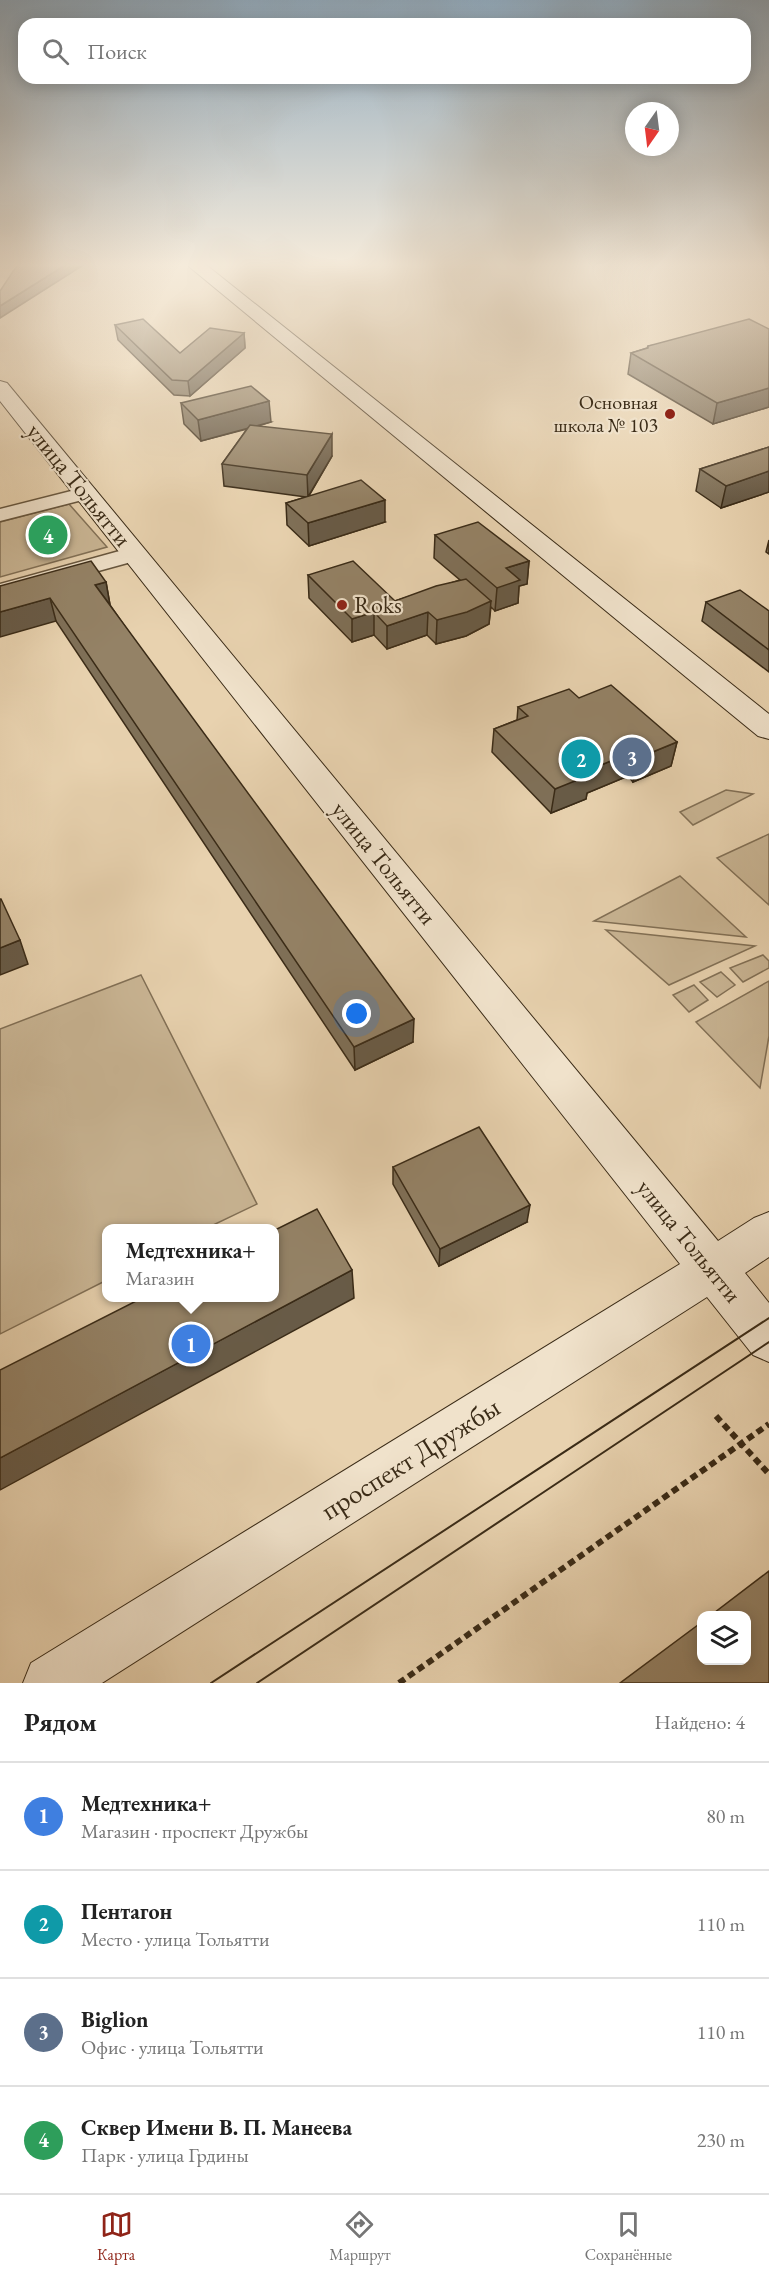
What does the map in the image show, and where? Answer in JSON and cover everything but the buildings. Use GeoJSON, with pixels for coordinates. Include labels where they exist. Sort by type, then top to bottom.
{"type":"FeatureCollection","features":[{"type":"Feature","properties":{"kind":"street"},"geometry":{"type":"LineString","coordinates":[[294,343],[573,574],[769,729]]}},
{"type":"Feature","properties":{"kind":"street","name":"улица Тольятти"},"geometry":{"type":"LineString","coordinates":[[0,387],[769,1339]]}},
{"type":"Feature","properties":{"kind":"street"},"geometry":{"type":"LineString","coordinates":[[0,515],[87,493]]}},
{"type":"Feature","properties":{"kind":"street"},"geometry":{"type":"LineString","coordinates":[[0,591],[134,554]]}},
{"type":"Feature","properties":{"kind":"street","name":"проспект Дружбы"},"geometry":{"type":"LineString","coordinates":[[51,1683],[769,1233]]}},
{"type":"Feature","properties":{"kind":"path"},"geometry":{"type":"LineString","coordinates":[[716,1416],[769,1474]]}},
{"type":"Feature","properties":{"kind":"path"},"geometry":{"type":"LineString","coordinates":[[399,1683],[769,1424]]}},
{"type":"Feature","properties":{"kind":"shaded area"},"geometry":{"type":"Polygon","coordinates":[[[69,504],[107,547],[0,577],[0,522],[69,504]]]}},
{"type":"Feature","properties":{"kind":"shaded area"},"geometry":{"type":"Polygon","coordinates":[[[726,790],[753,794],[693,825],[680,812],[726,790]]]}},
{"type":"Feature","properties":{"kind":"shaded area"},"geometry":{"type":"Polygon","coordinates":[[[769,834],[769,905],[717,858],[769,834]]]}},
{"type":"Feature","properties":{"kind":"shaded area"},"geometry":{"type":"Polygon","coordinates":[[[680,876],[746,937],[594,921],[680,876]]]}},
{"type":"Feature","properties":{"kind":"shaded area"},"geometry":{"type":"Polygon","coordinates":[[[606,930],[755,946],[669,985],[606,930]]]}},
{"type":"Feature","properties":{"kind":"shaded area"},"geometry":{"type":"Polygon","coordinates":[[[763,955],[769,961],[769,968],[743,982],[730,968],[763,955]]]}},
{"type":"Feature","properties":{"kind":"shaded area"},"geometry":{"type":"Polygon","coordinates":[[[721,972],[735,985],[717,997],[700,982],[721,972]]]}},
{"type":"Feature","properties":{"kind":"shaded area"},"geometry":{"type":"Polygon","coordinates":[[[141,975],[257,1204],[215,1224],[102,1224],[102,1283],[0,1334],[0,1029],[141,975]]]}},
{"type":"Feature","properties":{"kind":"shaded area"},"geometry":{"type":"Polygon","coordinates":[[[769,981],[769,1036],[760,1088],[696,1022],[769,981]]]}},
{"type":"Feature","properties":{"kind":"shaded area"},"geometry":{"type":"Polygon","coordinates":[[[694,985],[708,1000],[689,1012],[673,995],[694,985]]]}},
{"type":"Feature","properties":{"kind":"tram line"},"geometry":{"type":"LineString","coordinates":[[211,1683],[769,1318]]}},
{"type":"Feature","properties":{"kind":"tram line"},"geometry":{"type":"LineString","coordinates":[[257,1683],[769,1342]]}},
{"type":"Feature","properties":{"kind":"place","name":"Основная школа № 103"},"geometry":{"type":"Point","coordinates":[670,414]}},
{"type":"Feature","properties":{"kind":"place","name":"Сквер Имени В. П. Манеева"},"geometry":{"type":"Point","coordinates":[48,535]}},
{"type":"Feature","properties":{"kind":"place","name":"Roks"},"geometry":{"type":"Point","coordinates":[342,605]}},
{"type":"Feature","properties":{"kind":"place","name":"Biglion"},"geometry":{"type":"Point","coordinates":[632,757]}},
{"type":"Feature","properties":{"kind":"place","name":"Пентагон"},"geometry":{"type":"Point","coordinates":[581,759]}},
{"type":"Feature","properties":{"kind":"place","name":"Медтехника+"},"geometry":{"type":"Point","coordinates":[191,1344]}}]}
